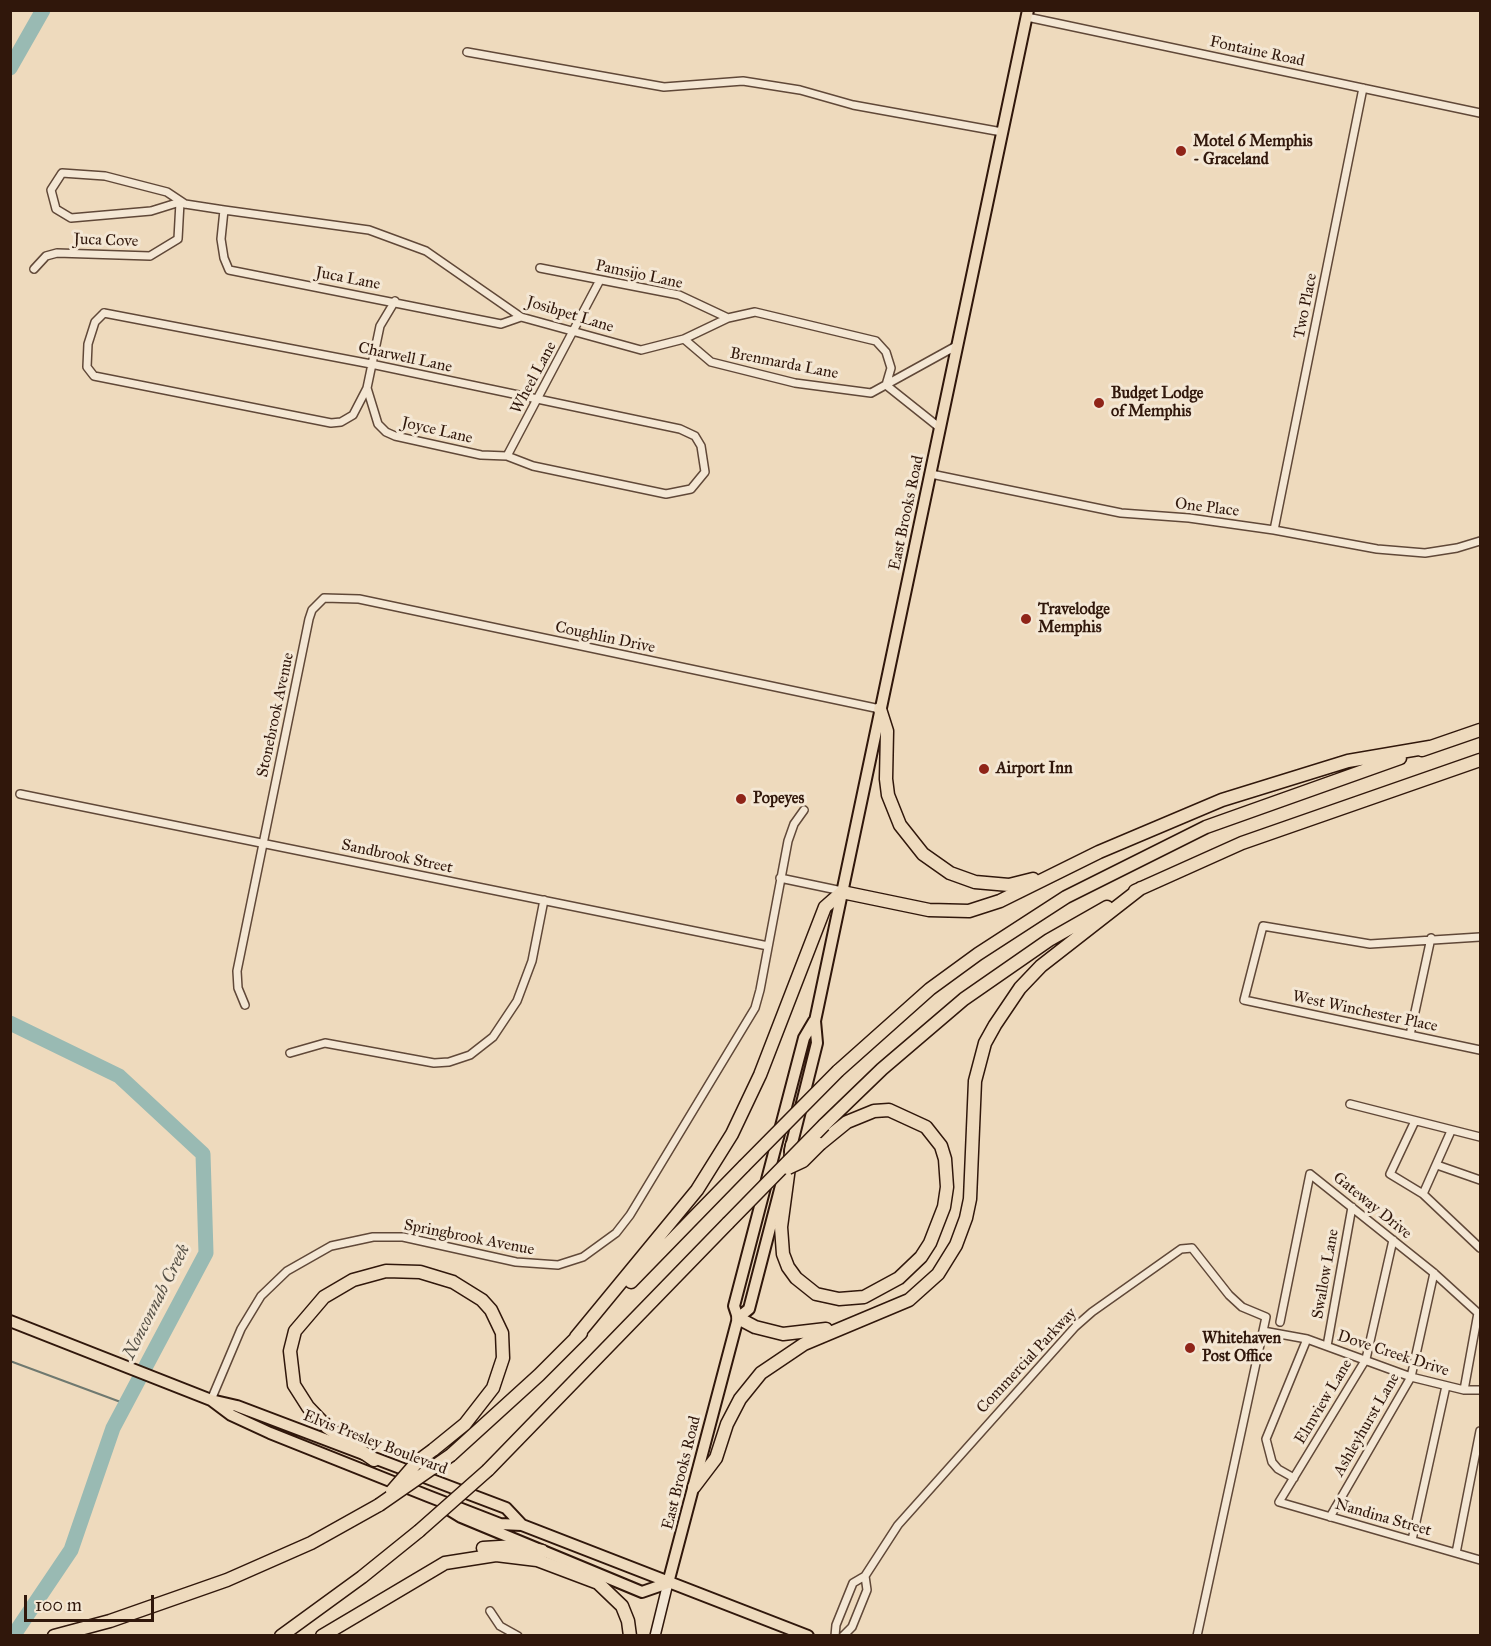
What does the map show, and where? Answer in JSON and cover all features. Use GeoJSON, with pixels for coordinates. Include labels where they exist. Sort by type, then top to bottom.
{"type":"FeatureCollection","features":[{"type":"Feature","properties":{"kind":"highway"},"geometry":{"type":"LineString","coordinates":[[880,709],[887,731],[888,795],[900,825],[923,854],[950,873],[990,885],[1025,882],[1060,870]]}},
{"type":"Feature","properties":{"kind":"highway"},"geometry":{"type":"LineString","coordinates":[[54,1635],[110,1621],[191,1593],[279,1558],[368,1512],[451,1455],[539,1376],[838,1071],[899,1015],[978,954],[1096,880],[1206,827],[1480,730]]}},
{"type":"Feature","properties":{"kind":"highway"},"geometry":{"type":"LineString","coordinates":[[576,1337],[697,1190],[728,1142],[760,1074],[825,907],[842,891],[929,910],[969,911],[1000,902],[1060,870],[1162,824],[1270,784],[1348,760],[1430,747]]}},
{"type":"Feature","properties":{"kind":"highway"},"geometry":{"type":"LineString","coordinates":[[281,1635],[362,1577],[419,1531],[488,1470],[824,1125],[882,1069],[964,999],[1049,940],[1141,888],[1242,843],[1480,759]]}},
{"type":"Feature","properties":{"kind":"highway"},"geometry":{"type":"LineString","coordinates":[[693,1487],[716,1458],[727,1424],[740,1399],[762,1373],[804,1344],[887,1311],[925,1287],[938,1274],[956,1245],[970,1199],[975,1081],[985,1043],[1005,1007],[1041,966],[1141,888]]}},
{"type":"Feature","properties":{"kind":"highway"},"geometry":{"type":"LineString","coordinates":[[778,1173],[803,1161],[847,1122],[874,1111],[889,1110],[926,1127],[941,1146],[945,1159],[947,1187],[944,1207],[930,1243],[921,1257],[899,1278],[864,1297],[839,1299],[816,1294],[796,1278],[783,1254],[781,1227],[792,1146]]}},
{"type":"Feature","properties":{"kind":"highway"},"geometry":{"type":"LineString","coordinates":[[374,1460],[327,1427],[308,1407],[294,1385],[290,1351],[295,1331],[324,1297],[353,1280],[386,1271],[420,1272],[453,1282],[482,1300],[491,1310],[502,1333],[503,1358],[493,1388],[465,1424],[418,1461],[379,1505]]}},
{"type":"Feature","properties":{"kind":"highway"},"geometry":{"type":"LineString","coordinates":[[738,1318],[764,1330],[795,1335],[858,1322]]}},
{"type":"Feature","properties":{"kind":"highway"},"geometry":{"type":"LineString","coordinates":[[321,1635],[421,1575],[471,1551],[516,1546],[542,1551]]}},
{"type":"Feature","properties":{"kind":"highway"},"geometry":{"type":"LineString","coordinates":[[454,1560],[496,1555],[521,1557],[592,1581],[605,1587],[618,1600],[628,1621],[630,1635]]}},
{"type":"Feature","properties":{"kind":"main road","name":"East Brooks Road"},"geometry":{"type":"LineString","coordinates":[[655,1635],[738,1318],[748,1309],[792,1146],[817,1042],[815,1021],[1028,14]]}},
{"type":"Feature","properties":{"kind":"main road","name":"East Brooks Road"},"geometry":{"type":"LineString","coordinates":[[738,1318],[734,1306],[804,1038],[815,1021]]}},
{"type":"Feature","properties":{"kind":"main road","name":"Elvis Presley Boulevard"},"geometry":{"type":"LineString","coordinates":[[10,1321],[212,1400],[237,1406],[374,1460],[506,1508],[522,1526]]}},
{"type":"Feature","properties":{"kind":"main road","name":"Elvis Presley Boulevard"},"geometry":{"type":"LineString","coordinates":[[212,1400],[231,1415],[270,1433],[428,1496],[500,1524],[522,1526],[808,1635]]}},
{"type":"Feature","properties":{"kind":"main road"},"geometry":{"type":"LineString","coordinates":[[428,1496],[461,1517],[642,1592],[668,1583]]}},
{"type":"Feature","properties":{"kind":"street","name":"Fontaine Road"},"geometry":{"type":"LineString","coordinates":[[1028,14],[1480,113]]}},
{"type":"Feature","properties":{"kind":"street"},"geometry":{"type":"LineString","coordinates":[[467,52],[664,87],[743,81],[800,90],[853,105],[1002,132]]}},
{"type":"Feature","properties":{"kind":"street","name":"Two Place"},"geometry":{"type":"LineString","coordinates":[[1274,530],[1364,88]]}},
{"type":"Feature","properties":{"kind":"street"},"geometry":{"type":"LineString","coordinates":[[62,173],[105,176],[167,192],[183,203],[151,211],[71,218],[56,209],[51,190],[62,173]]}},
{"type":"Feature","properties":{"kind":"street","name":"Josibpet Lane"},"geometry":{"type":"LineString","coordinates":[[183,203],[369,230],[426,250],[521,317],[641,350],[684,339],[728,318],[755,312],[876,341],[886,352],[891,368],[886,385]]}},
{"type":"Feature","properties":{"kind":"street","name":"Juca Cove"},"geometry":{"type":"LineString","coordinates":[[34,269],[46,256],[57,253],[150,255],[178,239],[183,203]]}},
{"type":"Feature","properties":{"kind":"street","name":"Juca Lane"},"geometry":{"type":"LineString","coordinates":[[224,210],[222,239],[224,258],[229,270],[395,301],[501,324],[521,317]]}},
{"type":"Feature","properties":{"kind":"street","name":"Pamsijo Lane"},"geometry":{"type":"LineString","coordinates":[[540,268],[679,295],[728,318]]}},
{"type":"Feature","properties":{"kind":"street","name":"Wheel Lane"},"geometry":{"type":"LineString","coordinates":[[507,456],[600,280]]}},
{"type":"Feature","properties":{"kind":"street"},"geometry":{"type":"LineString","coordinates":[[368,388],[370,364],[380,326],[395,301]]}},
{"type":"Feature","properties":{"kind":"street","name":"Charwell Lane"},"geometry":{"type":"LineString","coordinates":[[368,388],[359,406],[349,418],[341,422],[327,422],[94,376],[87,367],[88,344],[95,322],[104,314],[370,364],[680,429],[695,436],[701,446],[705,472]]}},
{"type":"Feature","properties":{"kind":"street","name":"Brenmarda Lane"},"geometry":{"type":"LineString","coordinates":[[684,339],[711,362],[795,383],[871,393],[886,385]]}},
{"type":"Feature","properties":{"kind":"street"},"geometry":{"type":"LineString","coordinates":[[940,428],[886,385],[958,345]]}},
{"type":"Feature","properties":{"kind":"street","name":"Joyce Lane"},"geometry":{"type":"LineString","coordinates":[[368,388],[376,420],[386,432],[481,454],[507,456],[533,466],[666,494],[692,489],[705,472]]}},
{"type":"Feature","properties":{"kind":"street","name":"One Place"},"geometry":{"type":"LineString","coordinates":[[931,474],[1121,513],[1189,518],[1274,530],[1377,549],[1425,553],[1457,548],[1480,541]]}},
{"type":"Feature","properties":{"kind":"street","name":"Coughlin Drive"},"geometry":{"type":"LineString","coordinates":[[324,598],[359,600],[880,709]]}},
{"type":"Feature","properties":{"kind":"street","name":"Stonebrook Avenue"},"geometry":{"type":"LineString","coordinates":[[245,1005],[238,988],[237,971],[309,618],[316,604],[324,598]]}},
{"type":"Feature","properties":{"kind":"street","name":"Sandbrook Street"},"geometry":{"type":"LineString","coordinates":[[20,794],[768,946]]}},
{"type":"Feature","properties":{"kind":"street","name":"Springbrook Avenue"},"geometry":{"type":"LineString","coordinates":[[212,1400],[241,1329],[261,1296],[292,1267],[331,1246],[373,1237],[403,1237],[516,1262],[548,1265],[566,1263],[583,1257],[609,1240],[630,1215],[749,1020],[760,990],[780,878],[791,833],[804,810]]}},
{"type":"Feature","properties":{"kind":"street"},"geometry":{"type":"LineString","coordinates":[[780,878],[842,891]]}},
{"type":"Feature","properties":{"kind":"street"},"geometry":{"type":"LineString","coordinates":[[290,1053],[316,1045],[330,1044],[434,1063],[459,1060],[476,1051],[493,1037],[517,1001],[532,961],[544,900]]}},
{"type":"Feature","properties":{"kind":"street","name":"West Winchester Place"},"geometry":{"type":"LineString","coordinates":[[1431,938],[1370,944],[1263,926],[1244,1000],[1480,1050]]}},
{"type":"Feature","properties":{"kind":"street"},"geometry":{"type":"LineString","coordinates":[[1410,1035],[1431,938],[1480,937]]}},
{"type":"Feature","properties":{"kind":"street"},"geometry":{"type":"LineString","coordinates":[[1350,1104],[1480,1137]]}},
{"type":"Feature","properties":{"kind":"street"},"geometry":{"type":"LineString","coordinates":[[1416,1121],[1390,1174],[1423,1194],[1480,1248]]}},
{"type":"Feature","properties":{"kind":"street"},"geometry":{"type":"LineString","coordinates":[[1423,1194],[1451,1131]]}},
{"type":"Feature","properties":{"kind":"street"},"geometry":{"type":"LineString","coordinates":[[1437,1165],[1480,1180]]}},
{"type":"Feature","properties":{"kind":"street","name":"Gateway Drive"},"geometry":{"type":"LineString","coordinates":[[1280,1322],[1310,1174],[1434,1273],[1478,1313],[1464,1390]]}},
{"type":"Feature","properties":{"kind":"street","name":"Swallow Lane"},"geometry":{"type":"LineString","coordinates":[[1327,1346],[1352,1207]]}},
{"type":"Feature","properties":{"kind":"street","name":"Elmview Lane"},"geometry":{"type":"LineString","coordinates":[[1279,1502],[1366,1359],[1393,1240]]}},
{"type":"Feature","properties":{"kind":"street","name":"Commercial Parkway"},"geometry":{"type":"LineString","coordinates":[[835,1635],[836,1626],[853,1583],[865,1576],[898,1525],[1075,1327],[1092,1311],[1181,1249],[1196,1250],[1229,1295],[1242,1307],[1266,1317],[1263,1331]]}},
{"type":"Feature","properties":{"kind":"street","name":"Ashleyhurst Lane"},"geometry":{"type":"LineString","coordinates":[[1330,1517],[1411,1377],[1434,1273]]}},
{"type":"Feature","properties":{"kind":"street"},"geometry":{"type":"LineString","coordinates":[[1197,1635],[1263,1331]]}},
{"type":"Feature","properties":{"kind":"street","name":"Dove Creek Drive"},"geometry":{"type":"LineString","coordinates":[[1263,1331],[1307,1339],[1411,1377],[1464,1390],[1480,1390]]}},
{"type":"Feature","properties":{"kind":"street","name":"Swallow Lane"},"geometry":{"type":"LineString","coordinates":[[1294,1478],[1272,1462],[1266,1439],[1307,1339]]}},
{"type":"Feature","properties":{"kind":"street"},"geometry":{"type":"LineString","coordinates":[[1412,1540],[1446,1386]]}},
{"type":"Feature","properties":{"kind":"street"},"geometry":{"type":"LineString","coordinates":[[1456,1553],[1480,1431]]}},
{"type":"Feature","properties":{"kind":"street","name":"Nandina Street"},"geometry":{"type":"LineString","coordinates":[[1279,1502],[1480,1560]]}},
{"type":"Feature","properties":{"kind":"street","name":"Commercial Parkway"},"geometry":{"type":"LineString","coordinates":[[843,1635],[852,1627],[867,1590],[865,1576]]}},
{"type":"Feature","properties":{"kind":"street"},"geometry":{"type":"LineString","coordinates":[[490,1611],[500,1626],[518,1635]]}},
{"type":"Feature","properties":{"kind":"waterway","name":"Nonconnah Creek"},"geometry":{"type":"LineString","coordinates":[[10,68],[43,10]]}},
{"type":"Feature","properties":{"kind":"waterway","name":"Nonconnah Creek"},"geometry":{"type":"LineString","coordinates":[[10,1023],[119,1076],[203,1154],[206,1253],[113,1428],[71,1550],[13,1636]]}},
{"type":"Feature","properties":{"kind":"waterway"},"geometry":{"type":"LineString","coordinates":[[10,1361],[126,1404]]}},
{"type":"Feature","properties":{"kind":"place","name":"Motel 6 Memphis - Graceland"},"geometry":{"type":"Point","coordinates":[1181,151]}},
{"type":"Feature","properties":{"kind":"place","name":"Budget Lodge of Memphis"},"geometry":{"type":"Point","coordinates":[1099,403]}},
{"type":"Feature","properties":{"kind":"place","name":"Travelodge Memphis"},"geometry":{"type":"Point","coordinates":[1026,619]}},
{"type":"Feature","properties":{"kind":"place","name":"Airport Inn"},"geometry":{"type":"Point","coordinates":[984,769]}},
{"type":"Feature","properties":{"kind":"place","name":"Popeyes"},"geometry":{"type":"Point","coordinates":[741,799]}},
{"type":"Feature","properties":{"kind":"place","name":"Whitehaven Post Office"},"geometry":{"type":"Point","coordinates":[1190,1348]}}]}
